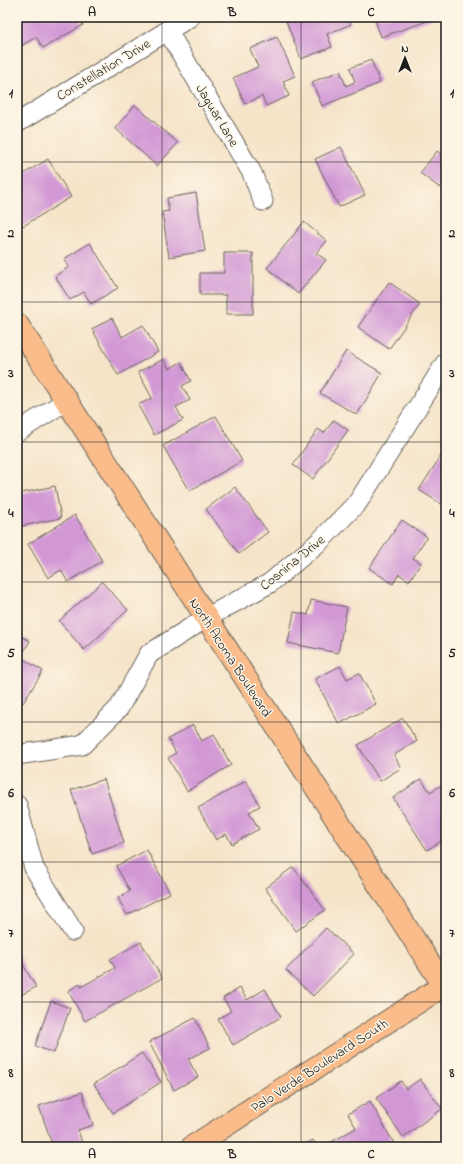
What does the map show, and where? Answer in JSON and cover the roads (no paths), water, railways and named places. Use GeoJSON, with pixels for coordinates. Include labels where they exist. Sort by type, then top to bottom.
{"type":"FeatureCollection","features":[{"type":"Feature","properties":{"kind":"main road","name":"North Acoma Boulevard"},"geometry":{"type":"LineString","coordinates":[[17,324],[445,986]]}},
{"type":"Feature","properties":{"kind":"main road","name":"Palo Verde Boulevard South"},"geometry":{"type":"LineString","coordinates":[[192,1147],[445,986]]}},
{"type":"Feature","properties":{"kind":"street","name":"Constellation Drive"},"geometry":{"type":"LineString","coordinates":[[17,123],[190,17]]}},
{"type":"Feature","properties":{"kind":"street","name":"Jaguar Lane"},"geometry":{"type":"LineString","coordinates":[[167,30],[252,173],[263,201]]}},
{"type":"Feature","properties":{"kind":"street","name":"Cosnina Drive"},"geometry":{"type":"LineString","coordinates":[[17,755],[82,745],[119,708],[149,654],[206,618],[270,583],[320,541],[358,502],[446,362]]}},
{"type":"Feature","properties":{"kind":"street"},"geometry":{"type":"LineString","coordinates":[[17,432],[66,401]]}},
{"type":"Feature","properties":{"kind":"street"},"geometry":{"type":"LineString","coordinates":[[17,805],[34,868],[73,931]]}}]}
